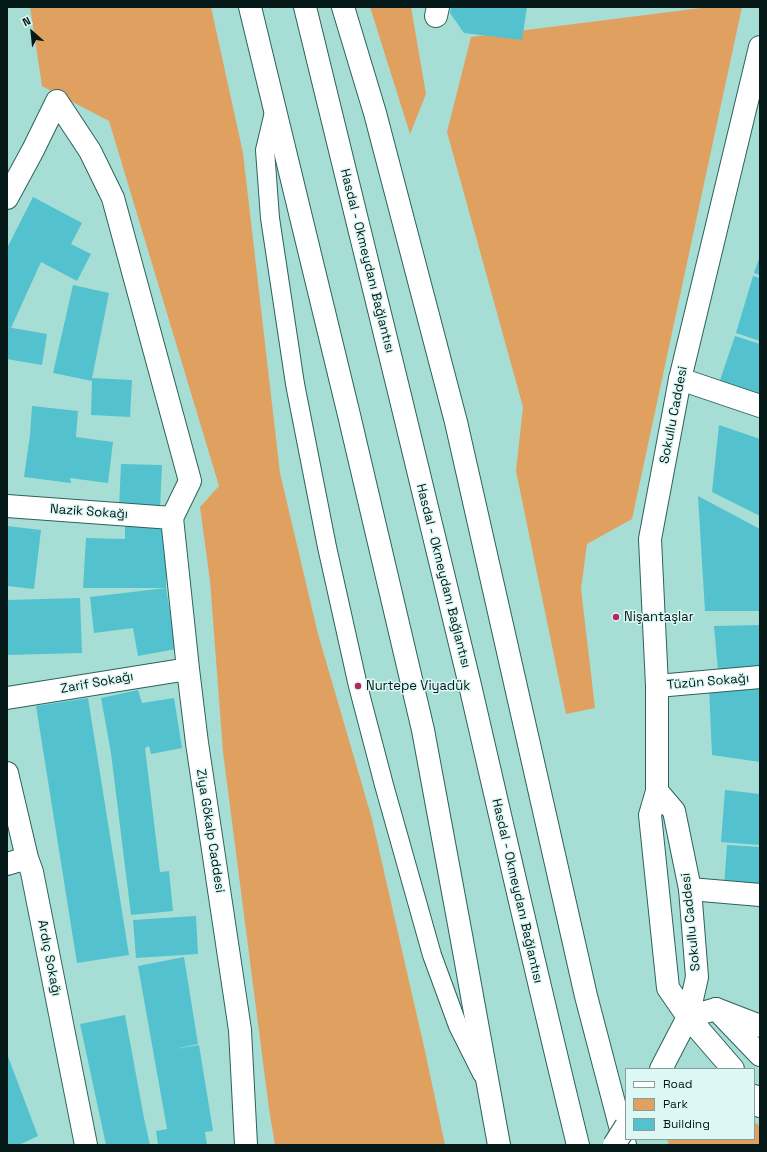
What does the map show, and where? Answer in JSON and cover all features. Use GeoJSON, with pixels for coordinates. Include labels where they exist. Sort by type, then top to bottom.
{"type":"FeatureCollection","features":[{"type":"Feature","properties":{"kind":"main road"},"geometry":{"type":"LineString","coordinates":[[250,7],[422,730],[499,1145]]}},
{"type":"Feature","properties":{"kind":"main road","name":"Hasdal - Okmeydanı Bağlantısı"},"geometry":{"type":"LineString","coordinates":[[305,7],[374,288],[578,1145]]}},
{"type":"Feature","properties":{"kind":"main road"},"geometry":{"type":"LineString","coordinates":[[343,7],[375,113],[456,422],[586,996],[625,1145]]}},
{"type":"Feature","properties":{"kind":"main road","name":"Sokullu Caddesi"},"geometry":{"type":"LineString","coordinates":[[688,1017],[668,988],[650,815],[657,791],[657,686],[650,539],[680,379],[760,47]]}},
{"type":"Feature","properties":{"kind":"main road"},"geometry":{"type":"LineString","coordinates":[[7,198],[57,101],[94,158],[113,198],[124,236],[190,481],[172,518]]}},
{"type":"Feature","properties":{"kind":"main road"},"geometry":{"type":"LineString","coordinates":[[680,379],[760,406]]}},
{"type":"Feature","properties":{"kind":"main road","name":"Nazik Sokağı"},"geometry":{"type":"LineString","coordinates":[[7,506],[172,518]]}},
{"type":"Feature","properties":{"kind":"main road","name":"Ziya Gökalp Caddesi"},"geometry":{"type":"LineString","coordinates":[[172,518],[197,743],[240,1030],[246,1145]]}},
{"type":"Feature","properties":{"kind":"main road","name":"Zarif Sokağı"},"geometry":{"type":"LineString","coordinates":[[7,698],[188,669]]}},
{"type":"Feature","properties":{"kind":"main road","name":"Tüzün Sokağı"},"geometry":{"type":"LineString","coordinates":[[657,686],[760,677]]}},
{"type":"Feature","properties":{"kind":"main road","name":"Ardıç Sokağı"},"geometry":{"type":"LineString","coordinates":[[7,773],[17,861],[32,872],[86,1145]]}},
{"type":"Feature","properties":{"kind":"main road","name":"Sokullu Caddesi"},"geometry":{"type":"LineString","coordinates":[[657,791],[674,811],[690,889],[697,977],[688,1017]]}},
{"type":"Feature","properties":{"kind":"main road"},"geometry":{"type":"LineString","coordinates":[[690,889],[760,895]]}},
{"type":"Feature","properties":{"kind":"main road"},"geometry":{"type":"LineString","coordinates":[[716,1009],[760,1055]]}},
{"type":"Feature","properties":{"kind":"main road"},"geometry":{"type":"LineString","coordinates":[[662,1068],[688,1017],[716,1009],[760,1026]]}},
{"type":"Feature","properties":{"kind":"main road"},"geometry":{"type":"LineString","coordinates":[[688,1017],[732,1068]]}},
{"type":"Feature","properties":{"kind":"main road"},"geometry":{"type":"LineString","coordinates":[[614,1145],[625,1128]]}},
{"type":"Feature","properties":{"kind":"lane"},"geometry":{"type":"LineString","coordinates":[[275,107],[265,150],[270,218],[295,384],[327,547],[360,694],[432,955],[458,1026],[488,1087]]}},
{"type":"Feature","properties":{"kind":"green space"},"geometry":{"type":"Polygon","coordinates":[[[30,7],[211,7],[243,153],[280,473],[318,634],[372,819],[445,1145],[275,1145],[269,1109],[223,752],[210,581],[200,507],[219,486],[109,121],[42,86],[30,7]]]}},
{"type":"Feature","properties":{"kind":"green space"},"geometry":{"type":"Polygon","coordinates":[[[370,7],[411,7],[426,94],[410,134],[370,7]]]}},
{"type":"Feature","properties":{"kind":"green space"},"geometry":{"type":"Polygon","coordinates":[[[709,7],[742,7],[632,519],[587,544],[581,589],[595,708],[566,714],[516,471],[523,407],[447,132],[471,37],[709,7]]]}},
{"type":"Feature","properties":{"kind":"green space"},"geometry":{"type":"Polygon","coordinates":[[[755,1123],[760,1126],[760,1145],[669,1145],[667,1140],[755,1140],[755,1123]]]}},
{"type":"Feature","properties":{"kind":"building"},"geometry":{"type":"Polygon","coordinates":[[[451,7],[527,7],[522,40],[464,33],[450,13],[451,7]]]}},
{"type":"Feature","properties":{"kind":"building"},"geometry":{"type":"Polygon","coordinates":[[[33,197],[82,223],[71,244],[91,254],[77,281],[41,262],[11,328],[7,326],[7,248],[33,197]]]}},
{"type":"Feature","properties":{"kind":"building"},"geometry":{"type":"Polygon","coordinates":[[[760,256],[760,275],[754,273],[760,256]]]}},
{"type":"Feature","properties":{"kind":"building"},"geometry":{"type":"Polygon","coordinates":[[[753,276],[760,278],[760,341],[736,333],[753,276]]]}},
{"type":"Feature","properties":{"kind":"building"},"geometry":{"type":"Polygon","coordinates":[[[73,285],[109,293],[92,378],[132,380],[130,417],[91,415],[92,381],[53,373],[73,285]]]}},
{"type":"Feature","properties":{"kind":"building"},"geometry":{"type":"Polygon","coordinates":[[[7,327],[47,334],[42,365],[7,359],[7,327]]]}},
{"type":"Feature","properties":{"kind":"building"},"geometry":{"type":"Polygon","coordinates":[[[735,336],[760,344],[760,403],[717,389],[735,336]]]}},
{"type":"Feature","properties":{"kind":"building"},"geometry":{"type":"Polygon","coordinates":[[[32,406],[78,411],[76,437],[113,442],[108,483],[70,478],[71,483],[24,477],[30,435],[32,406]]]}},
{"type":"Feature","properties":{"kind":"building"},"geometry":{"type":"Polygon","coordinates":[[[719,425],[760,439],[760,516],[712,492],[719,425]]]}},
{"type":"Feature","properties":{"kind":"building"},"geometry":{"type":"Polygon","coordinates":[[[121,464],[162,465],[160,510],[119,508],[121,464]]]}},
{"type":"Feature","properties":{"kind":"building"},"geometry":{"type":"Polygon","coordinates":[[[698,496],[760,529],[760,611],[705,611],[698,496]]]}},
{"type":"Feature","properties":{"kind":"building"},"geometry":{"type":"Polygon","coordinates":[[[125,523],[167,524],[166,588],[83,588],[86,538],[125,539],[125,523]]]}},
{"type":"Feature","properties":{"kind":"building"},"geometry":{"type":"Polygon","coordinates":[[[7,526],[41,530],[34,589],[7,586],[7,526]]]}},
{"type":"Feature","properties":{"kind":"building"},"geometry":{"type":"Polygon","coordinates":[[[166,588],[176,649],[138,656],[133,628],[94,633],[90,597],[166,588]]]}},
{"type":"Feature","properties":{"kind":"building"},"geometry":{"type":"Polygon","coordinates":[[[80,598],[82,653],[7,655],[7,600],[80,598]]]}},
{"type":"Feature","properties":{"kind":"building"},"geometry":{"type":"Polygon","coordinates":[[[760,625],[760,668],[718,671],[714,626],[760,625]]]}},
{"type":"Feature","properties":{"kind":"building"},"geometry":{"type":"Polygon","coordinates":[[[709,688],[760,689],[760,762],[712,755],[709,688]]]}},
{"type":"Feature","properties":{"kind":"building"},"geometry":{"type":"Polygon","coordinates":[[[138,690],[142,703],[174,698],[182,748],[151,754],[149,746],[145,748],[160,872],[169,871],[173,911],[131,915],[111,753],[101,698],[138,690]]]}},
{"type":"Feature","properties":{"kind":"building"},"geometry":{"type":"Polygon","coordinates":[[[88,698],[129,955],[77,963],[36,706],[88,698]]]}},
{"type":"Feature","properties":{"kind":"building"},"geometry":{"type":"Polygon","coordinates":[[[725,790],[760,794],[760,845],[721,842],[725,790]]]}},
{"type":"Feature","properties":{"kind":"building"},"geometry":{"type":"Polygon","coordinates":[[[727,845],[760,847],[760,889],[724,886],[727,845]]]}},
{"type":"Feature","properties":{"kind":"building"},"geometry":{"type":"Polygon","coordinates":[[[196,916],[198,954],[136,958],[133,920],[196,916]]]}},
{"type":"Feature","properties":{"kind":"building"},"geometry":{"type":"Polygon","coordinates":[[[184,957],[198,1044],[174,1049],[199,1045],[213,1131],[205,1132],[207,1145],[158,1145],[156,1131],[167,1129],[138,966],[184,957]]]}},
{"type":"Feature","properties":{"kind":"building"},"geometry":{"type":"Polygon","coordinates":[[[125,1015],[150,1145],[106,1145],[80,1024],[125,1015]]]}},
{"type":"Feature","properties":{"kind":"building"},"geometry":{"type":"Polygon","coordinates":[[[7,1054],[38,1136],[19,1145],[7,1145],[7,1054]]]}},
{"type":"Feature","properties":{"kind":"place","name":"Nişantaşlar"},"geometry":{"type":"Point","coordinates":[616,617]}},
{"type":"Feature","properties":{"kind":"place","name":"Nurtepe Viyadük"},"geometry":{"type":"Point","coordinates":[358,686]}}]}
